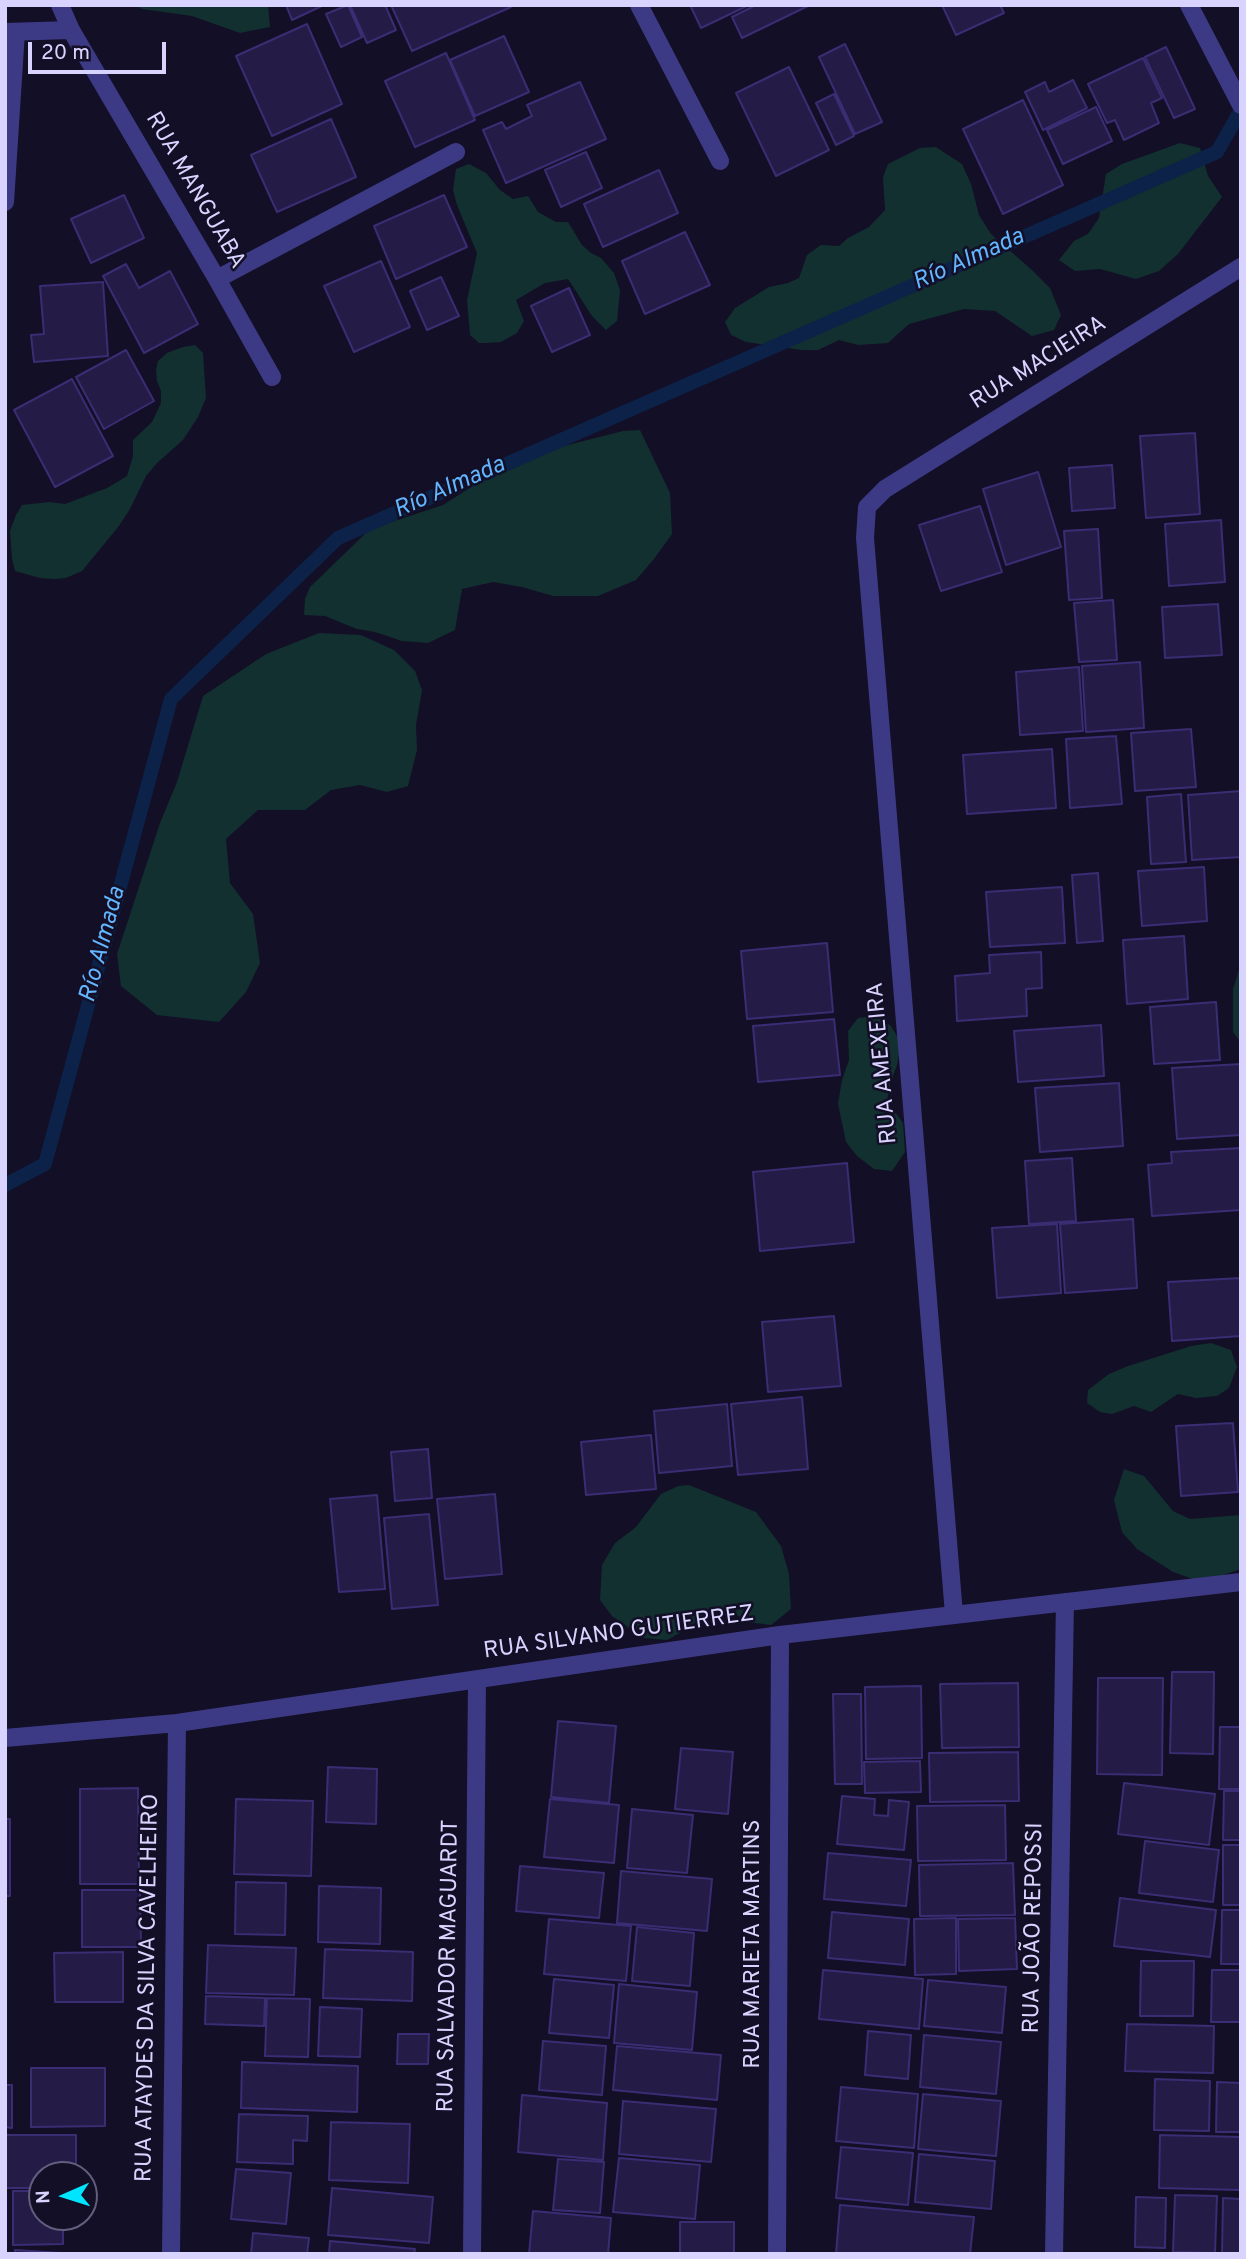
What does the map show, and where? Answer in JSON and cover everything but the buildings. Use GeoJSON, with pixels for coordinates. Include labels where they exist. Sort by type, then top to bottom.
{"type":"FeatureCollection","features":[{"type":"Feature","properties":{"kind":"street","name":"RUA MANGUABA"},"geometry":{"type":"LineString","coordinates":[[60,5],[71,30],[217,279],[271,377]]}},
{"type":"Feature","properties":{"kind":"street"},"geometry":{"type":"LineString","coordinates":[[639,5],[720,161]]}},
{"type":"Feature","properties":{"kind":"street"},"geometry":{"type":"LineString","coordinates":[[1189,5],[1241,105]]}},
{"type":"Feature","properties":{"kind":"street"},"geometry":{"type":"LineString","coordinates":[[5,202],[11,32],[71,30]]}},
{"type":"Feature","properties":{"kind":"street"},"geometry":{"type":"LineString","coordinates":[[217,279],[456,152]]}},
{"type":"Feature","properties":{"kind":"street","name":"RUA MACIEIRA"},"geometry":{"type":"LineString","coordinates":[[867,507],[886,489],[1241,267]]}},
{"type":"Feature","properties":{"kind":"street","name":"RUA AMEXEIRA"},"geometry":{"type":"LineString","coordinates":[[867,507],[865,538],[954,1614]]}},
{"type":"Feature","properties":{"kind":"street","name":"RUA SILVANO GUTIERREZ"},"geometry":{"type":"LineString","coordinates":[[5,1738],[177,1723],[780,1635],[1241,1581]]}},
{"type":"Feature","properties":{"kind":"street","name":"RUA JOÃO REPOSSI"},"geometry":{"type":"LineString","coordinates":[[1054,2254],[1065,1602]]}},
{"type":"Feature","properties":{"kind":"street","name":"RUA MARIETA MARTINS"},"geometry":{"type":"LineString","coordinates":[[776,2254],[780,1635]]}},
{"type":"Feature","properties":{"kind":"street","name":"RUA SALVADOR MAGUARDT"},"geometry":{"type":"LineString","coordinates":[[472,2254],[477,1679]]}},
{"type":"Feature","properties":{"kind":"street","name":"RUA ATAYDES DA SILVA CAVELHEIRO"},"geometry":{"type":"LineString","coordinates":[[171,2254],[177,1723]]}},
{"type":"Feature","properties":{"kind":"green space"},"geometry":{"type":"Polygon","coordinates":[[[135,5],[268,5],[270,27],[240,33],[192,16],[142,9],[135,5]]]}},
{"type":"Feature","properties":{"kind":"green space"},"geometry":{"type":"Polygon","coordinates":[[[1180,143],[1200,148],[1208,176],[1222,197],[1178,254],[1159,271],[1136,279],[1100,269],[1075,271],[1059,260],[1074,241],[1088,234],[1099,218],[1106,174],[1122,164],[1180,143]]]}},
{"type":"Feature","properties":{"kind":"green space"},"geometry":{"type":"Polygon","coordinates":[[[936,147],[962,164],[971,184],[979,215],[991,234],[1050,288],[1061,315],[1054,330],[1032,336],[995,311],[964,309],[909,324],[888,343],[858,345],[839,340],[818,350],[802,350],[746,342],[731,335],[725,322],[735,308],[769,287],[799,278],[807,255],[821,245],[839,246],[869,227],[885,210],[883,177],[888,164],[920,148],[936,147]]]}},
{"type":"Feature","properties":{"kind":"green space"},"geometry":{"type":"Polygon","coordinates":[[[469,164],[486,173],[500,190],[513,199],[528,196],[538,212],[556,222],[568,222],[582,245],[601,258],[614,273],[620,290],[617,321],[606,330],[592,316],[568,279],[545,283],[516,300],[524,321],[517,333],[501,342],[486,343],[479,343],[470,335],[467,300],[477,253],[453,190],[456,169],[469,164]]]}},
{"type":"Feature","properties":{"kind":"green space"},"geometry":{"type":"Polygon","coordinates":[[[195,345],[203,353],[206,398],[198,417],[183,440],[146,476],[119,526],[82,571],[66,578],[40,578],[15,571],[10,531],[22,505],[49,502],[65,504],[107,488],[127,476],[133,456],[133,440],[152,422],[161,403],[156,370],[158,361],[167,353],[195,345]]]}},
{"type":"Feature","properties":{"kind":"green space"},"geometry":{"type":"Polygon","coordinates":[[[640,430],[670,493],[672,534],[636,580],[598,596],[553,596],[493,582],[462,589],[455,630],[428,643],[402,641],[357,629],[325,616],[304,615],[305,599],[310,587],[370,529],[443,505],[487,477],[505,461],[623,431],[640,430]]]}},
{"type":"Feature","properties":{"kind":"green space"},"geometry":{"type":"Polygon","coordinates":[[[319,633],[361,635],[394,650],[415,671],[422,690],[416,725],[417,750],[408,786],[387,792],[360,785],[331,790],[305,810],[258,810],[226,839],[230,883],[253,914],[260,963],[246,992],[219,1022],[157,1015],[121,986],[117,954],[160,823],[177,782],[203,696],[266,654],[319,633]]]}},
{"type":"Feature","properties":{"kind":"green space"},"geometry":{"type":"Polygon","coordinates":[[[1241,963],[1241,1043],[1233,1032],[1233,989],[1241,963]]]}},
{"type":"Feature","properties":{"kind":"green space"},"geometry":{"type":"Polygon","coordinates":[[[876,1016],[891,1026],[901,1043],[887,1101],[903,1123],[905,1152],[892,1171],[874,1169],[857,1156],[846,1142],[838,1104],[849,1060],[848,1031],[858,1018],[876,1016]]]}},
{"type":"Feature","properties":{"kind":"green space"},"geometry":{"type":"Polygon","coordinates":[[[1211,1343],[1231,1350],[1237,1367],[1229,1388],[1217,1396],[1196,1398],[1178,1394],[1151,1412],[1134,1406],[1112,1414],[1100,1412],[1087,1403],[1088,1390],[1109,1374],[1191,1346],[1211,1343]]]}},
{"type":"Feature","properties":{"kind":"green space"},"geometry":{"type":"Polygon","coordinates":[[[1124,1469],[1144,1476],[1173,1511],[1190,1519],[1241,1515],[1241,1569],[1196,1580],[1173,1572],[1137,1549],[1122,1532],[1114,1500],[1124,1469]]]}},
{"type":"Feature","properties":{"kind":"green space"},"geometry":{"type":"Polygon","coordinates":[[[689,1485],[756,1512],[781,1546],[789,1574],[791,1609],[771,1625],[748,1622],[729,1610],[711,1608],[689,1628],[667,1640],[644,1638],[612,1616],[600,1600],[602,1565],[615,1543],[636,1527],[661,1494],[678,1486],[689,1485]]]}},
{"type":"Feature","properties":{"kind":"waterway","name":"Río Almada"},"geometry":{"type":"LineString","coordinates":[[5,1185],[45,1164],[171,699],[338,538],[1217,152],[1238,115]]}}]}
